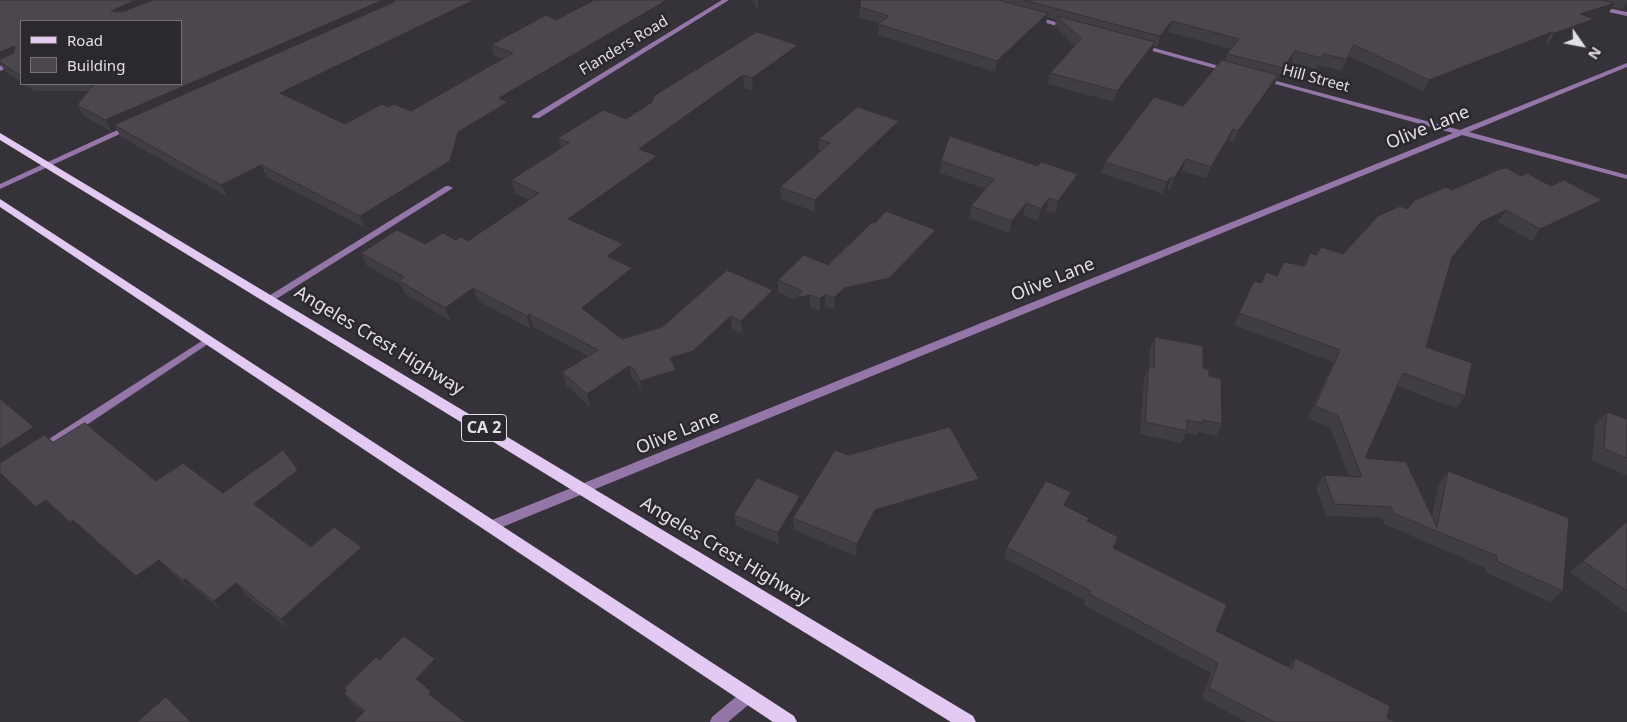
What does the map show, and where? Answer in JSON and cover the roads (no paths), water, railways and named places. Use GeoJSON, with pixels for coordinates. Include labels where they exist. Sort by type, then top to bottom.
{"type":"FeatureCollection","features":[{"type":"Feature","properties":{"kind":"main road","name":"Angeles Crest Highway"},"geometry":{"type":"LineString","coordinates":[[0,136],[968,722]]}},
{"type":"Feature","properties":{"kind":"main road"},"geometry":{"type":"LineString","coordinates":[[0,202],[788,722]]}},
{"type":"Feature","properties":{"kind":"street","name":"Flanders Road"},"geometry":{"type":"LineString","coordinates":[[536,116],[726,0]]}},
{"type":"Feature","properties":{"kind":"street"},"geometry":{"type":"LineString","coordinates":[[1590,6],[1627,14]]}},
{"type":"Feature","properties":{"kind":"street"},"geometry":{"type":"LineString","coordinates":[[1025,15],[1072,28]]}},
{"type":"Feature","properties":{"kind":"street"},"geometry":{"type":"LineString","coordinates":[[1129,43],[1234,71]]}},
{"type":"Feature","properties":{"kind":"street"},"geometry":{"type":"LineString","coordinates":[[0,69],[20,60]]}},
{"type":"Feature","properties":{"kind":"street","name":"Olive Lane"},"geometry":{"type":"LineString","coordinates":[[491,526],[1627,65]]}},
{"type":"Feature","properties":{"kind":"street","name":"Hill Street"},"geometry":{"type":"LineString","coordinates":[[1252,76],[1627,177]]}},
{"type":"Feature","properties":{"kind":"street"},"geometry":{"type":"LineString","coordinates":[[0,187],[137,125]]}},
{"type":"Feature","properties":{"kind":"street"},"geometry":{"type":"LineString","coordinates":[[270,299],[449,188]]}},
{"type":"Feature","properties":{"kind":"street"},"geometry":{"type":"LineString","coordinates":[[33,454],[208,340]]}},
{"type":"Feature","properties":{"kind":"street"},"geometry":{"type":"LineString","coordinates":[[717,722],[748,696]]}}]}
